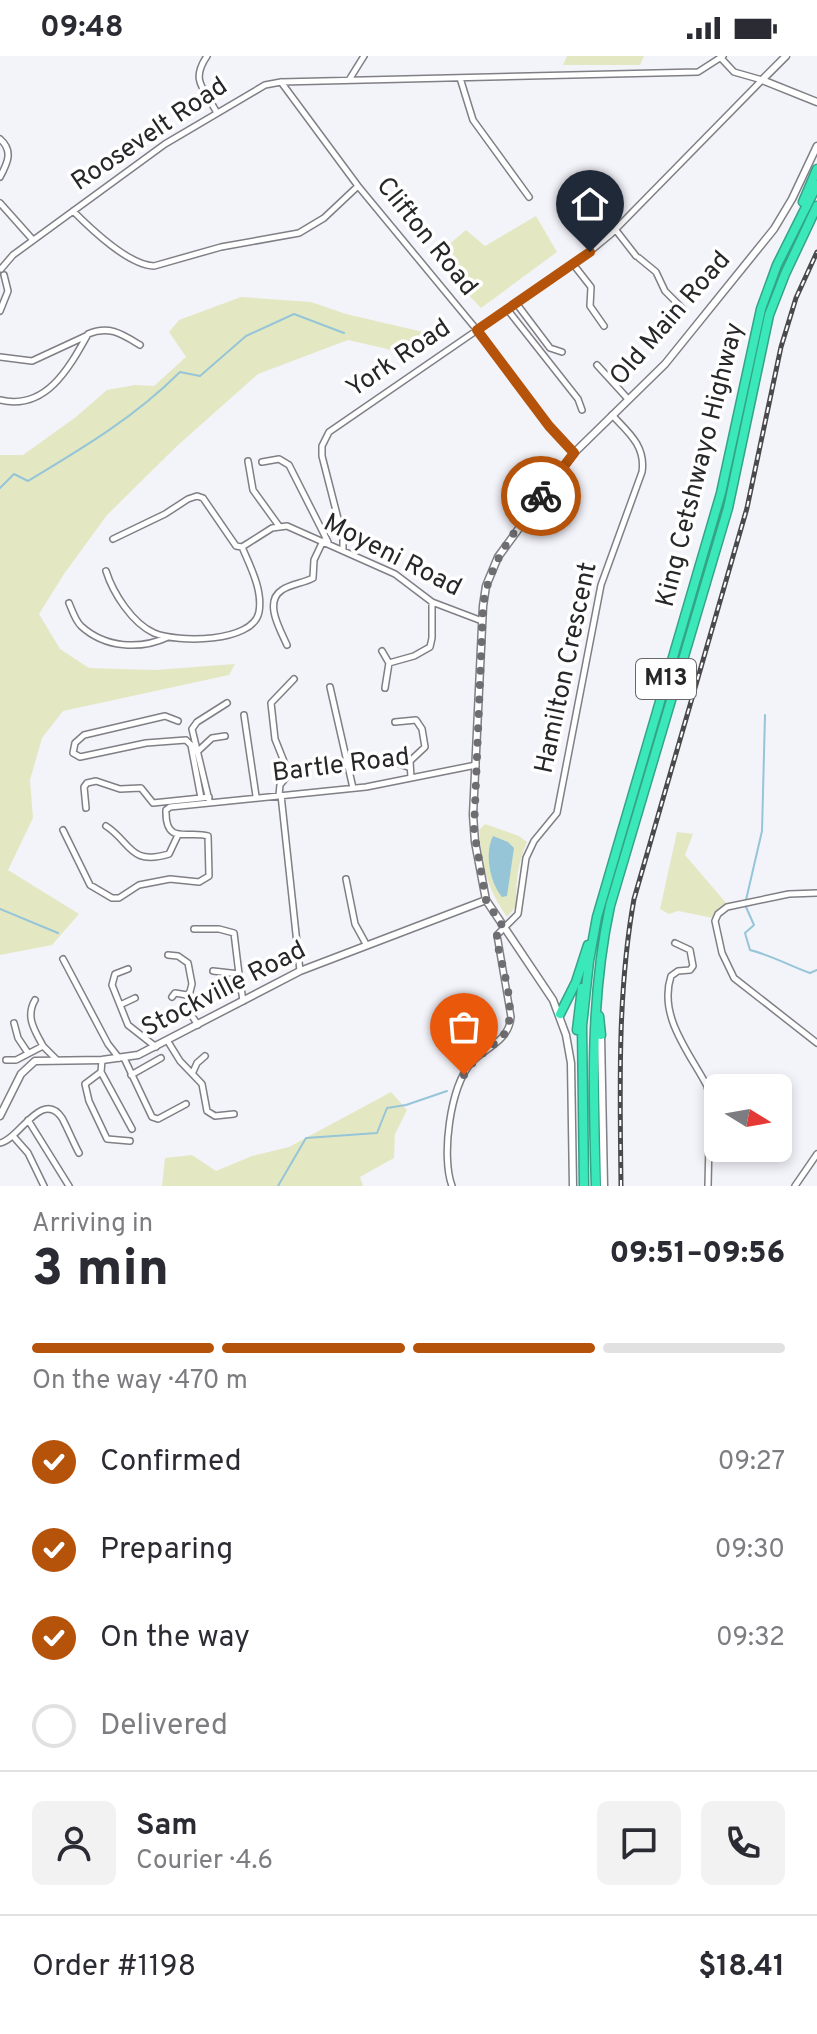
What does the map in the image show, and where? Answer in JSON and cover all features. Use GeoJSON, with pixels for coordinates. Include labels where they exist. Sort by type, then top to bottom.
{"type":"FeatureCollection","features":[{"type":"Feature","properties":{"kind":"highway"},"geometry":{"type":"LineString","coordinates":[[789,240],[817,169]]}},
{"type":"Feature","properties":{"kind":"highway","name":"King Cetshwayo Highway"},"geometry":{"type":"LineString","coordinates":[[584,1186],[582,1050],[587,977],[597,917],[721,493],[755,328],[769,285],[817,185]]}},
{"type":"Feature","properties":{"kind":"highway","name":"King Cetshwayo Highway"},"geometry":{"type":"LineString","coordinates":[[596,1186],[593,1046],[606,926],[621,866],[728,508],[766,325],[774,300],[817,206]]}},
{"type":"Feature","properties":{"kind":"highway"},"geometry":{"type":"LineString","coordinates":[[801,240],[817,213]]}},
{"type":"Feature","properties":{"kind":"highway"},"geometry":{"type":"LineString","coordinates":[[560,1014],[576,982],[597,917]]}},
{"type":"Feature","properties":{"kind":"highway"},"geometry":{"type":"LineString","coordinates":[[597,987],[601,1035]]}},
{"type":"Feature","properties":{"kind":"highway"},"geometry":{"type":"LineString","coordinates":[[553,1000],[567,1000]]}},
{"type":"Feature","properties":{"kind":"street"},"geometry":{"type":"LineString","coordinates":[[207,56],[198,70],[198,77],[217,113]]}},
{"type":"Feature","properties":{"kind":"street"},"geometry":{"type":"LineString","coordinates":[[349,80],[364,56]]}},
{"type":"Feature","properties":{"kind":"street"},"geometry":{"type":"LineString","coordinates":[[762,80],[786,56]]}},
{"type":"Feature","properties":{"kind":"street"},"geometry":{"type":"LineString","coordinates":[[721,57],[734,72],[817,102]]}},
{"type":"Feature","properties":{"kind":"street","name":"Roosevelt Road"},"geometry":{"type":"LineString","coordinates":[[1,272],[13,255],[175,137],[254,91],[281,82],[698,72],[721,57]]}},
{"type":"Feature","properties":{"kind":"street"},"geometry":{"type":"LineString","coordinates":[[770,72],[778,87]]}},
{"type":"Feature","properties":{"kind":"street"},"geometry":{"type":"LineString","coordinates":[[460,78],[473,120],[529,197]]}},
{"type":"Feature","properties":{"kind":"street","name":"York Road"},"geometry":{"type":"LineString","coordinates":[[343,550],[322,456],[326,436],[332,429],[573,264],[615,229],[762,80]]}},
{"type":"Feature","properties":{"kind":"street"},"geometry":{"type":"LineString","coordinates":[[291,95],[303,81]]}},
{"type":"Feature","properties":{"kind":"street","name":"Clifton Road"},"geometry":{"type":"LineString","coordinates":[[281,82],[358,186],[477,330],[543,419],[574,453]]}},
{"type":"Feature","properties":{"kind":"street"},"geometry":{"type":"LineString","coordinates":[[0,139],[8,152],[0,177]]}},
{"type":"Feature","properties":{"kind":"street","name":"Old Main Road"},"geometry":{"type":"LineString","coordinates":[[573,1186],[571,1063],[560,1014],[486,900],[474,831],[486,586],[498,557],[574,453],[665,364],[774,229],[817,146]]}},
{"type":"Feature","properties":{"kind":"street"},"geometry":{"type":"LineString","coordinates":[[73,211],[128,257],[154,266],[221,247],[299,233],[324,218],[358,186]]}},
{"type":"Feature","properties":{"kind":"street"},"geometry":{"type":"LineString","coordinates":[[0,203],[33,240]]}},
{"type":"Feature","properties":{"kind":"street"},"geometry":{"type":"LineString","coordinates":[[615,229],[637,257],[656,272],[665,291],[683,309]]}},
{"type":"Feature","properties":{"kind":"street"},"geometry":{"type":"LineString","coordinates":[[573,264],[591,287],[590,306],[604,326]]}},
{"type":"Feature","properties":{"kind":"street"},"geometry":{"type":"LineString","coordinates":[[0,311],[8,291],[1,272]]}},
{"type":"Feature","properties":{"kind":"street"},"geometry":{"type":"LineString","coordinates":[[516,303],[550,348],[562,352]]}},
{"type":"Feature","properties":{"kind":"street"},"geometry":{"type":"LineString","coordinates":[[507,309],[578,399],[582,410]]}},
{"type":"Feature","properties":{"kind":"street"},"geometry":{"type":"LineString","coordinates":[[0,357],[32,361],[73,340],[107,329],[140,345]]}},
{"type":"Feature","properties":{"kind":"street"},"geometry":{"type":"LineString","coordinates":[[0,400],[23,402],[45,393],[67,368],[87,336]]}},
{"type":"Feature","properties":{"kind":"street"},"geometry":{"type":"LineString","coordinates":[[597,365],[628,399]]}},
{"type":"Feature","properties":{"kind":"street","name":"Hamilton Crescent"},"geometry":{"type":"LineString","coordinates":[[503,927],[518,914],[523,867],[530,848],[557,813],[598,596],[642,472],[640,446],[612,415]]}},
{"type":"Feature","properties":{"kind":"street"},"geometry":{"type":"LineString","coordinates":[[262,462],[279,459],[289,465],[326,543],[314,560],[313,578],[281,591],[275,601],[275,615],[287,645]]}},
{"type":"Feature","properties":{"kind":"street"},"geometry":{"type":"LineString","coordinates":[[113,539],[197,496],[205,499],[236,546],[242,547],[279,526],[253,490],[248,461]]}},
{"type":"Feature","properties":{"kind":"street","name":"Moyeni Road"},"geometry":{"type":"LineString","coordinates":[[279,526],[287,526],[395,574],[432,602],[482,621]]}},
{"type":"Feature","properties":{"kind":"street"},"geometry":{"type":"LineString","coordinates":[[106,571],[118,599],[149,630],[190,638],[237,634],[254,623],[260,598],[242,547]]}},
{"type":"Feature","properties":{"kind":"street"},"geometry":{"type":"LineString","coordinates":[[389,663],[414,656],[430,647],[432,602]]}},
{"type":"Feature","properties":{"kind":"street"},"geometry":{"type":"LineString","coordinates":[[69,603],[80,625],[120,645],[150,644],[169,636]]}},
{"type":"Feature","properties":{"kind":"street"},"geometry":{"type":"LineString","coordinates":[[382,651],[389,663],[385,688]]}},
{"type":"Feature","properties":{"kind":"street"},"geometry":{"type":"LineString","coordinates":[[294,679],[271,703],[275,739],[289,774],[280,785],[280,795],[300,971]]}},
{"type":"Feature","properties":{"kind":"street"},"geometry":{"type":"LineString","coordinates":[[330,687],[353,788]]}},
{"type":"Feature","properties":{"kind":"street"},"geometry":{"type":"LineString","coordinates":[[209,799],[192,732],[194,725],[227,703]]}},
{"type":"Feature","properties":{"kind":"street"},"geometry":{"type":"LineString","coordinates":[[244,715],[256,796]]}},
{"type":"Feature","properties":{"kind":"street"},"geometry":{"type":"LineString","coordinates":[[178,721],[166,716],[84,735],[74,745],[73,753],[80,757],[146,743],[186,740],[191,745],[201,798]]}},
{"type":"Feature","properties":{"kind":"street"},"geometry":{"type":"LineString","coordinates":[[395,722],[416,720],[422,729],[425,748],[412,757],[408,767],[411,778]]}},
{"type":"Feature","properties":{"kind":"street"},"geometry":{"type":"LineString","coordinates":[[197,752],[212,738],[225,736]]}},
{"type":"Feature","properties":{"kind":"street"},"geometry":{"type":"LineString","coordinates":[[388,760],[408,767]]}},
{"type":"Feature","properties":{"kind":"street","name":"Bartle Road"},"geometry":{"type":"LineString","coordinates":[[209,799],[353,788],[476,765]]}},
{"type":"Feature","properties":{"kind":"street"},"geometry":{"type":"LineString","coordinates":[[86,808],[84,787],[94,781],[117,788],[141,788],[155,803],[209,799]]}},
{"type":"Feature","properties":{"kind":"street"},"geometry":{"type":"LineString","coordinates":[[178,835],[168,824],[167,809],[205,804],[209,799]]}},
{"type":"Feature","properties":{"kind":"street"},"geometry":{"type":"LineString","coordinates":[[106,826],[117,834],[128,850],[146,856],[169,854],[178,835]]}},
{"type":"Feature","properties":{"kind":"street"},"geometry":{"type":"LineString","coordinates":[[63,830],[90,885],[113,899],[136,886],[163,880],[206,880],[210,872],[209,838],[203,834],[178,835]]}},
{"type":"Feature","properties":{"kind":"street"},"geometry":{"type":"LineString","coordinates":[[346,879],[355,924],[366,944]]}},
{"type":"Feature","properties":{"kind":"street"},"geometry":{"type":"LineString","coordinates":[[817,893],[789,894],[727,907],[715,921],[722,953],[734,978],[817,1043]]}},
{"type":"Feature","properties":{"kind":"street","name":"Stockville Road"},"geometry":{"type":"LineString","coordinates":[[0,1116],[27,1067],[40,1060],[122,1058],[156,1047],[300,971],[486,900]]}},
{"type":"Feature","properties":{"kind":"street"},"geometry":{"type":"LineString","coordinates":[[452,1186],[447,1168],[448,1136],[453,1107],[464,1075],[475,1060],[506,1034],[511,1022],[497,941],[497,933],[503,927]]}},
{"type":"Feature","properties":{"kind":"street"},"geometry":{"type":"LineString","coordinates":[[194,929],[219,929],[234,933],[243,1001]]}},
{"type":"Feature","properties":{"kind":"street"},"geometry":{"type":"LineString","coordinates":[[675,943],[690,950],[693,966],[690,970],[675,972],[667,987],[668,1011],[707,1086],[710,1098],[708,1186]]}},
{"type":"Feature","properties":{"kind":"street"},"geometry":{"type":"LineString","coordinates":[[168,955],[178,956],[188,963],[192,984],[186,1010],[198,1025]]}},
{"type":"Feature","properties":{"kind":"street"},"geometry":{"type":"LineString","coordinates":[[63,959],[108,1044],[122,1058],[152,1117],[158,1119],[186,1104]]}},
{"type":"Feature","properties":{"kind":"street"},"geometry":{"type":"LineString","coordinates":[[128,969],[115,974],[112,980],[120,1005],[130,1027],[156,1047]]}},
{"type":"Feature","properties":{"kind":"street"},"geometry":{"type":"LineString","coordinates":[[213,971],[239,974]]}},
{"type":"Feature","properties":{"kind":"street"},"geometry":{"type":"LineString","coordinates":[[172,997],[175,993],[187,995]]}},
{"type":"Feature","properties":{"kind":"street"},"geometry":{"type":"LineString","coordinates":[[120,1005],[135,998]]}},
{"type":"Feature","properties":{"kind":"street"},"geometry":{"type":"LineString","coordinates":[[35,1000],[30,1011],[31,1022],[43,1046],[56,1059]]}},
{"type":"Feature","properties":{"kind":"street"},"geometry":{"type":"LineString","coordinates":[[14,1023],[18,1038],[28,1053]]}},
{"type":"Feature","properties":{"kind":"street"},"geometry":{"type":"LineString","coordinates":[[601,1035],[604,1186]]}},
{"type":"Feature","properties":{"kind":"street"},"geometry":{"type":"LineString","coordinates":[[167,1040],[205,1090],[207,1111],[215,1116],[234,1114]]}},
{"type":"Feature","properties":{"kind":"street"},"geometry":{"type":"LineString","coordinates":[[6,1060],[16,1060],[43,1046]]}},
{"type":"Feature","properties":{"kind":"street"},"geometry":{"type":"LineString","coordinates":[[193,1072],[205,1056]]}},
{"type":"Feature","properties":{"kind":"street"},"geometry":{"type":"LineString","coordinates":[[130,1075],[161,1058]]}},
{"type":"Feature","properties":{"kind":"street"},"geometry":{"type":"LineString","coordinates":[[102,1060],[101,1072],[132,1129]]}},
{"type":"Feature","properties":{"kind":"street"},"geometry":{"type":"LineString","coordinates":[[101,1072],[85,1084],[89,1101],[107,1140],[130,1141]]}},
{"type":"Feature","properties":{"kind":"street"},"geometry":{"type":"LineString","coordinates":[[0,1143],[7,1142],[42,1110],[57,1113],[79,1153]]}},
{"type":"Feature","properties":{"kind":"street"},"geometry":{"type":"LineString","coordinates":[[28,1120],[69,1186]]}},
{"type":"Feature","properties":{"kind":"street"},"geometry":{"type":"LineString","coordinates":[[13,1136],[28,1153],[44,1186]]}},
{"type":"Feature","properties":{"kind":"street"},"geometry":{"type":"LineString","coordinates":[[795,1186],[817,1154]]}},
{"type":"Feature","properties":{"kind":"green space"},"geometry":{"type":"Polygon","coordinates":[[[567,56],[644,56],[640,65],[563,65],[567,56]]]}},
{"type":"Feature","properties":{"kind":"green space"},"geometry":{"type":"Polygon","coordinates":[[[536,216],[557,252],[481,308],[433,258],[466,230],[485,246],[536,216]]]}},
{"type":"Feature","properties":{"kind":"green space"},"geometry":{"type":"Polygon","coordinates":[[[241,297],[311,302],[346,314],[423,332],[427,349],[409,354],[348,340],[258,374],[177,446],[107,515],[64,574],[39,614],[60,649],[89,668],[155,670],[235,664],[229,675],[63,711],[42,738],[30,780],[33,818],[8,870],[79,914],[52,945],[0,955],[0,455],[23,455],[107,390],[135,385],[154,386],[186,357],[169,332],[179,320],[241,297]]]}},
{"type":"Feature","properties":{"kind":"green space"},"geometry":{"type":"Polygon","coordinates":[[[485,824],[527,842],[518,873],[517,905],[507,917],[494,896],[484,866],[479,830],[485,824]]]}},
{"type":"Feature","properties":{"kind":"green space"},"geometry":{"type":"Polygon","coordinates":[[[677,832],[693,834],[685,855],[727,904],[713,918],[678,911],[669,914],[660,909],[677,832]]]}},
{"type":"Feature","properties":{"kind":"green space"},"geometry":{"type":"Polygon","coordinates":[[[391,1092],[407,1110],[395,1134],[394,1158],[360,1177],[363,1186],[162,1186],[165,1158],[192,1155],[216,1171],[252,1156],[289,1147],[391,1092]]]}},
{"type":"Feature","properties":{"kind":"water"},"geometry":{"type":"Polygon","coordinates":[[[493,836],[514,848],[507,896],[502,897],[494,884],[490,868],[489,851],[493,836]]]}},
{"type":"Feature","properties":{"kind":"waterway"},"geometry":{"type":"LineString","coordinates":[[0,488],[14,474],[28,481],[127,418],[180,372],[200,376],[246,336],[294,314],[344,333]]}},
{"type":"Feature","properties":{"kind":"waterway"},"geometry":{"type":"LineString","coordinates":[[746,900],[762,831],[765,715]]}},
{"type":"Feature","properties":{"kind":"waterway"},"geometry":{"type":"LineString","coordinates":[[746,907],[754,925],[745,933],[750,950],[810,973],[817,970]]}},
{"type":"Feature","properties":{"kind":"waterway"},"geometry":{"type":"LineString","coordinates":[[0,909],[58,933]]}},
{"type":"Feature","properties":{"kind":"waterway"},"geometry":{"type":"LineString","coordinates":[[278,1186],[306,1138],[377,1133],[387,1108],[447,1091]]}},
{"type":"Feature","properties":{"kind":"railway"},"geometry":{"type":"LineString","coordinates":[[621,1186],[622,1007],[634,899],[747,508],[781,347],[796,298],[817,252]]}},
{"type":"Feature","properties":{"kind":"way so far"},"geometry":{"type":"LineString","coordinates":[[464,1075],[475,1060],[506,1034],[511,1017],[497,941],[497,933],[503,927],[486,900],[474,831],[484,595],[498,557],[541,496]]}},
{"type":"Feature","properties":{"kind":"route"},"geometry":{"type":"LineString","coordinates":[[541,496],[574,453],[549,426],[477,330],[590,252]]}}]}
